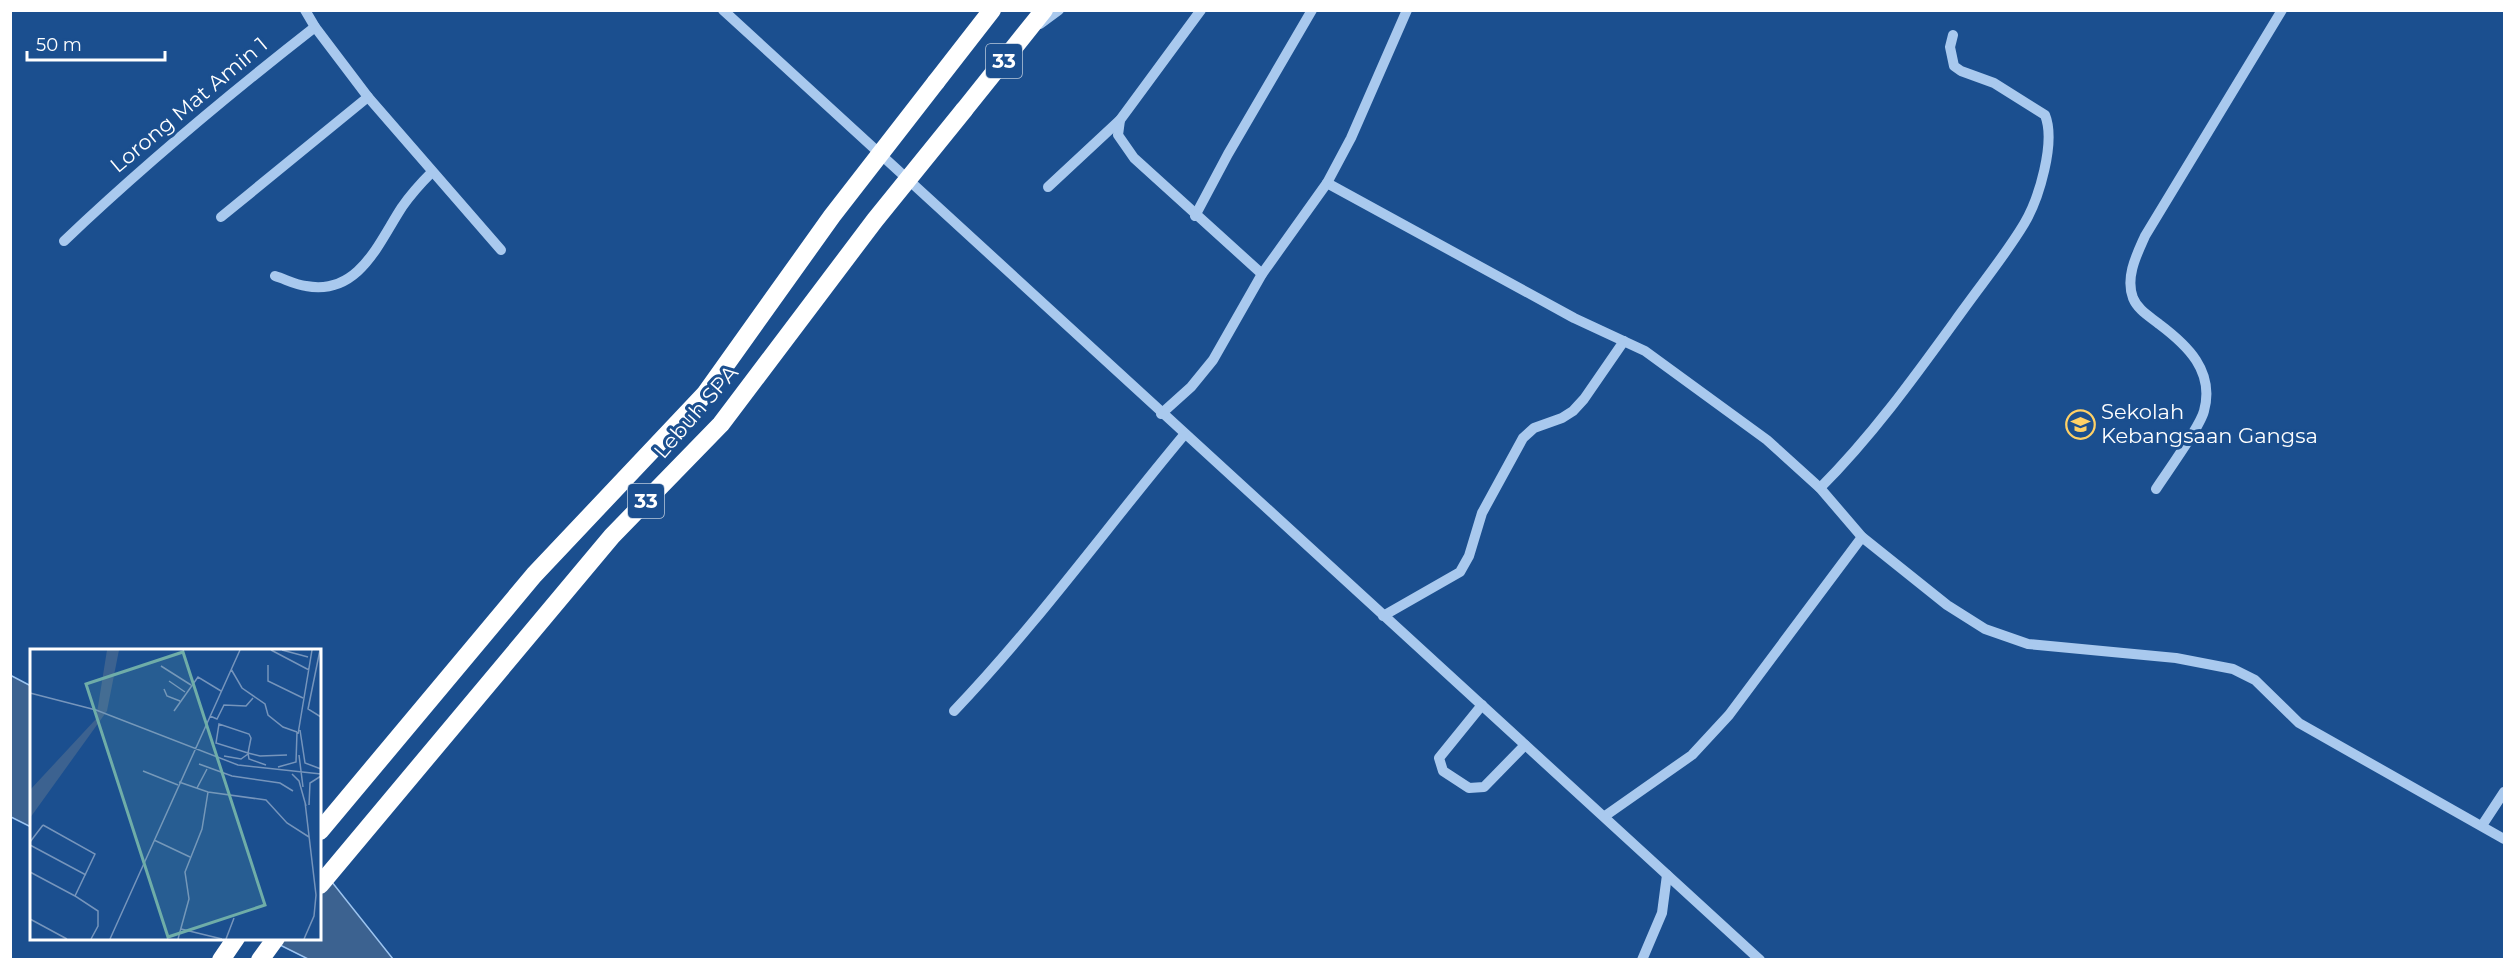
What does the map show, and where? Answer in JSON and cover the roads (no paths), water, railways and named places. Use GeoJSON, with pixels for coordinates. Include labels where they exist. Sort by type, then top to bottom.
{"type":"FeatureCollection","features":[{"type":"Feature","properties":{"kind":"highway","name":"Lebuh SPA"},"geometry":{"type":"LineString","coordinates":[[321,830],[534,575],[705,394],[832,216],[992,10]]}},
{"type":"Feature","properties":{"kind":"highway","name":"Lebuh SPA"},"geometry":{"type":"LineString","coordinates":[[321,884],[612,536],[721,424],[875,220],[1044,10]]}},
{"type":"Feature","properties":{"kind":"highway"},"geometry":{"type":"LineString","coordinates":[[221,960],[235,940]]}},
{"type":"Feature","properties":{"kind":"highway"},"geometry":{"type":"LineString","coordinates":[[260,960],[275,940]]}},
{"type":"Feature","properties":{"kind":"street"},"geometry":{"type":"LineString","coordinates":[[305,10],[315,27],[368,97],[501,250]]}},
{"type":"Feature","properties":{"kind":"street"},"geometry":{"type":"LineString","coordinates":[[723,10],[1161,414],[1605,816],[1760,960]]}},
{"type":"Feature","properties":{"kind":"street"},"geometry":{"type":"LineString","coordinates":[[1027,32],[1059,10]]}},
{"type":"Feature","properties":{"kind":"street"},"geometry":{"type":"LineString","coordinates":[[1048,187],[1120,120],[1201,10]]}},
{"type":"Feature","properties":{"kind":"street"},"geometry":{"type":"LineString","coordinates":[[1195,216],[1228,154],[1312,10]]}},
{"type":"Feature","properties":{"kind":"street"},"geometry":{"type":"LineString","coordinates":[[1161,414],[1191,387],[1214,360],[1262,274],[1327,183],[1351,138],[1407,10]]}},
{"type":"Feature","properties":{"kind":"street"},"geometry":{"type":"LineString","coordinates":[[2156,489],[2204,413],[2206,394],[2204,376],[2184,343],[2140,309],[2132,296],[2131,278],[2135,257],[2145,236],[2282,10]]}},
{"type":"Feature","properties":{"kind":"street","name":"Lorong Mat Amin 1"},"geometry":{"type":"LineString","coordinates":[[64,241],[141,169],[230,94],[315,27]]}},
{"type":"Feature","properties":{"kind":"street"},"geometry":{"type":"LineString","coordinates":[[1820,488],[1854,454],[1931,354],[2025,224],[2037,196],[2046,162],[2049,134],[2045,115],[1994,83],[1960,71],[1954,66],[1950,47],[1953,35]]}},
{"type":"Feature","properties":{"kind":"street"},"geometry":{"type":"LineString","coordinates":[[221,217],[368,97]]}},
{"type":"Feature","properties":{"kind":"street"},"geometry":{"type":"LineString","coordinates":[[1120,120],[1118,135],[1124,146],[1195,216],[1262,274]]}},
{"type":"Feature","properties":{"kind":"street"},"geometry":{"type":"LineString","coordinates":[[275,276],[306,286],[329,286],[350,278],[372,258],[402,208],[432,172]]}},
{"type":"Feature","properties":{"kind":"street"},"geometry":{"type":"LineString","coordinates":[[1327,183],[1564,313],[1645,351],[1767,440],[1820,488],[1862,537],[1947,604],[1985,629],[2028,644],[2176,658],[2233,669],[2255,680],[2299,723],[2505,838]]}},
{"type":"Feature","properties":{"kind":"street"},"geometry":{"type":"LineString","coordinates":[[1383,615],[1460,572],[1469,556],[1486,504],[1523,438],[1534,428],[1562,418],[1573,411],[1584,399],[1624,341]]}},
{"type":"Feature","properties":{"kind":"street"},"geometry":{"type":"LineString","coordinates":[[954,711],[1000,663],[1107,527],[1184,435]]}},
{"type":"Feature","properties":{"kind":"street"},"geometry":{"type":"LineString","coordinates":[[1605,816],[1692,755],[1729,715],[1862,537]]}},
{"type":"Feature","properties":{"kind":"street"},"geometry":{"type":"LineString","coordinates":[[1482,705],[1438,758],[1443,771],[1469,788],[1484,787],[1525,745]]}},
{"type":"Feature","properties":{"kind":"street"},"geometry":{"type":"LineString","coordinates":[[2483,824],[2505,792]]}},
{"type":"Feature","properties":{"kind":"street"},"geometry":{"type":"LineString","coordinates":[[1642,960],[1662,913],[1667,875]]}},
{"type":"Feature","properties":{"kind":"water"},"geometry":{"type":"Polygon","coordinates":[[[10,675],[30,685],[30,826],[11,817],[10,675]]]}},
{"type":"Feature","properties":{"kind":"water"},"geometry":{"type":"Polygon","coordinates":[[[321,868],[393,959],[308,959],[270,940],[321,940],[321,868]]]}},
{"type":"Feature","properties":{"kind":"place","name":"Sekolah Kebangsaan Gangsa"},"geometry":{"type":"Point","coordinates":[2080,424]}}]}
